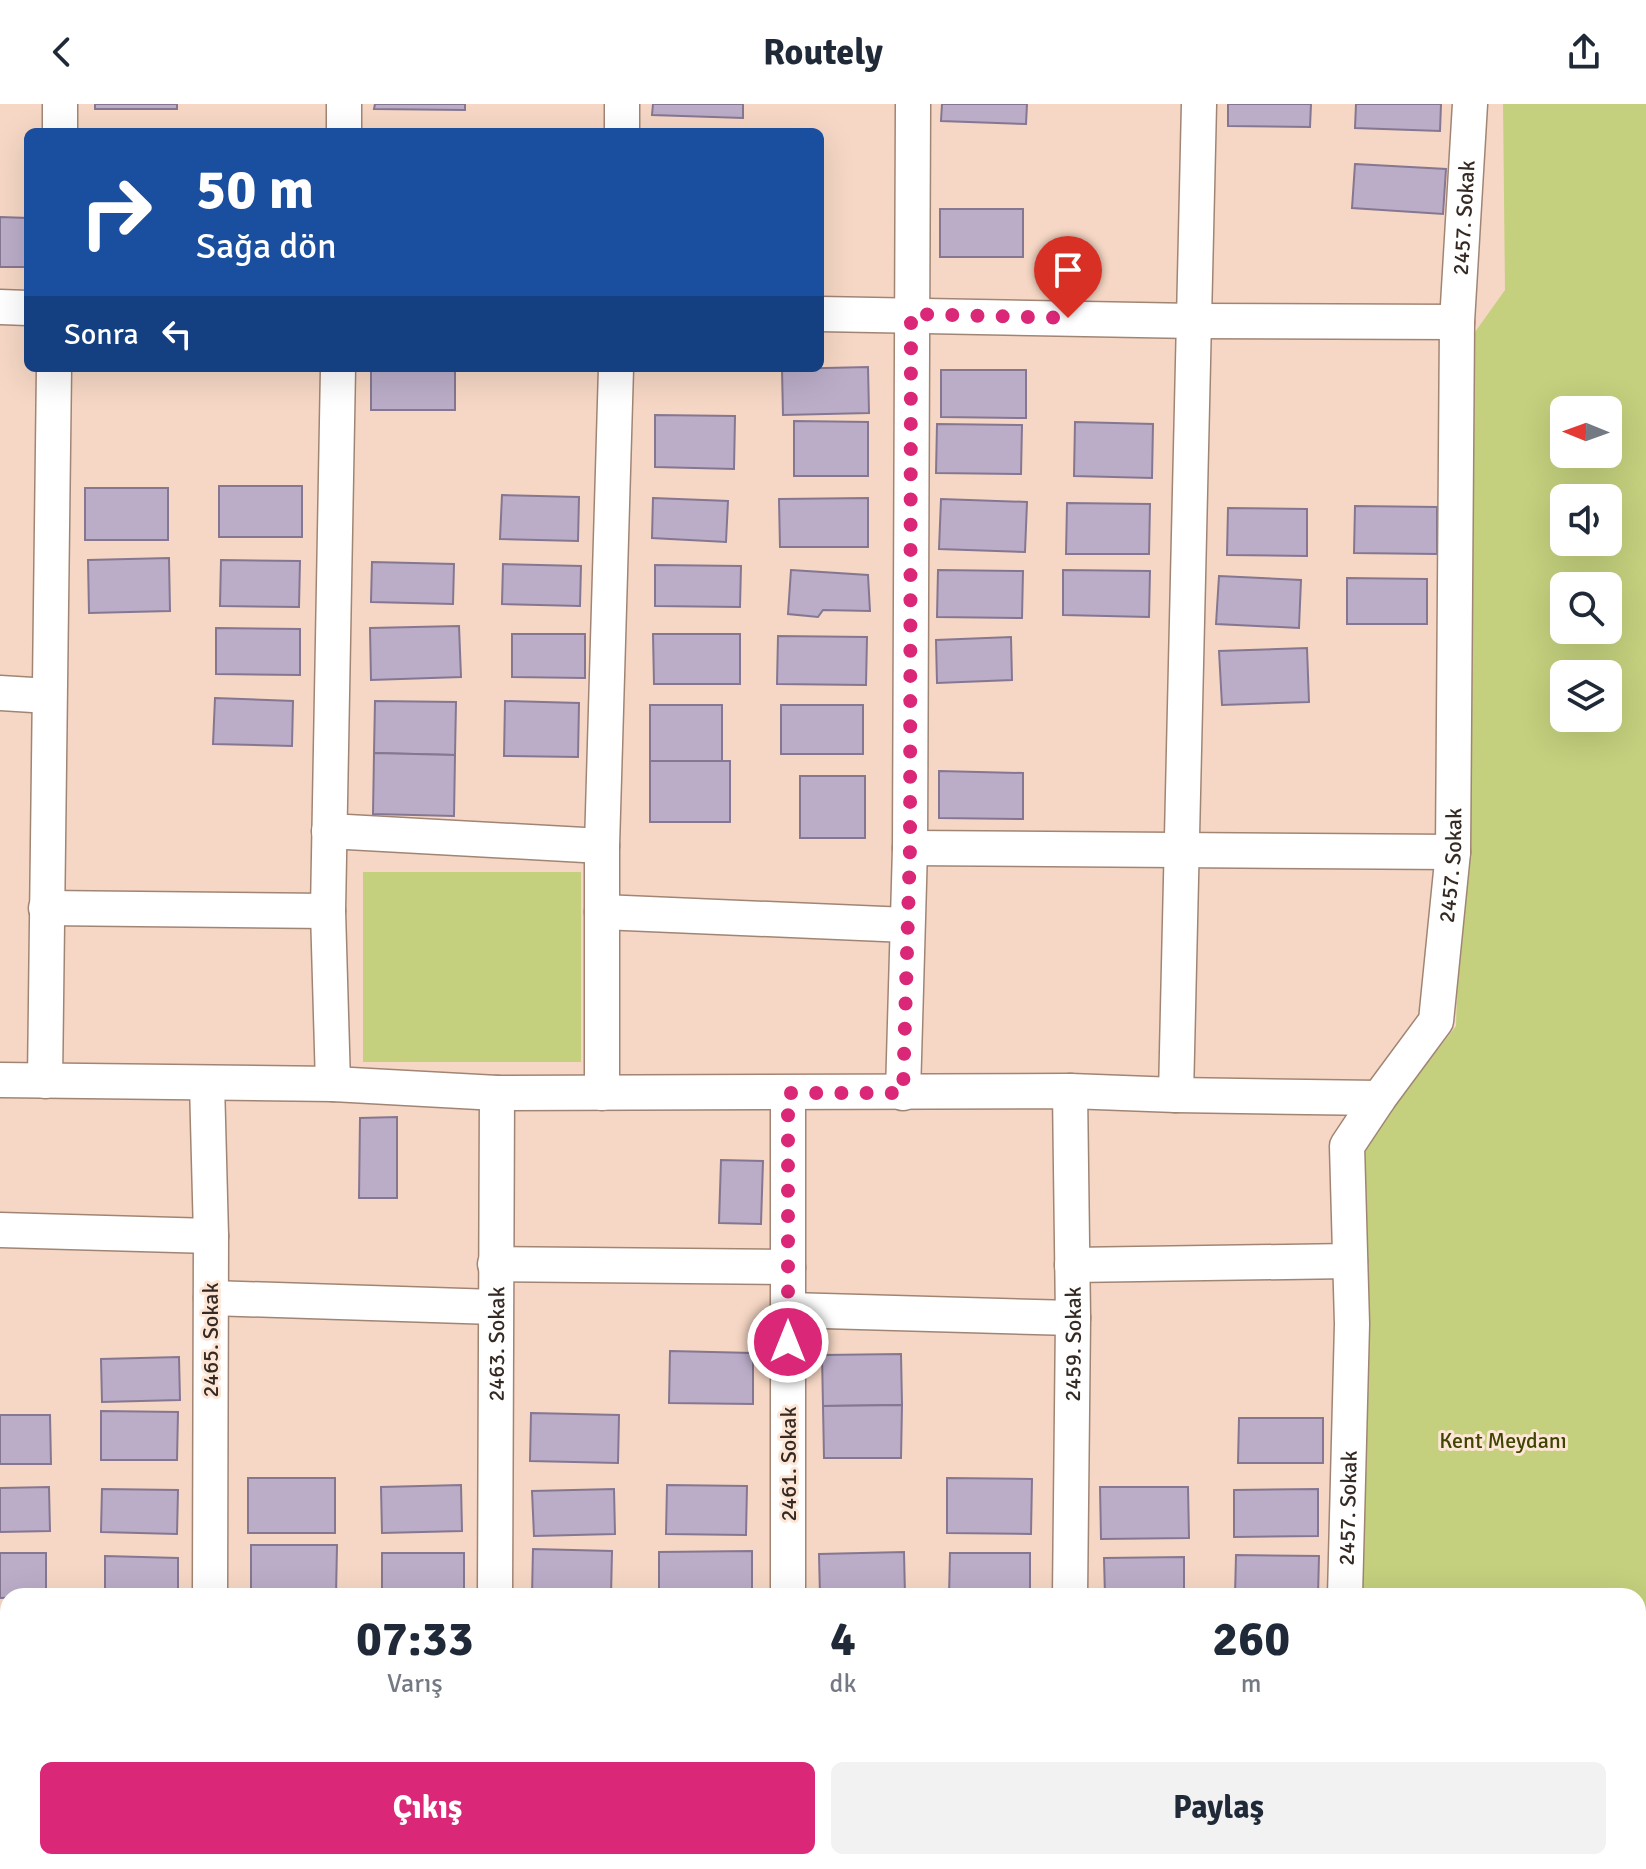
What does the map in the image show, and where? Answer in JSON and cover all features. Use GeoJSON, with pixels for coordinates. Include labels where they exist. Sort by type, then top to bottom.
{"type":"FeatureCollection","features":[{"type":"Feature","properties":{"kind":"street"},"geometry":{"type":"LineString","coordinates":[[60,104],[60,128]]}},
{"type":"Feature","properties":{"kind":"street"},"geometry":{"type":"LineString","coordinates":[[344,104],[344,128]]}},
{"type":"Feature","properties":{"kind":"street"},"geometry":{"type":"LineString","coordinates":[[622,104],[622,128]]}},
{"type":"Feature","properties":{"kind":"street"},"geometry":{"type":"LineString","coordinates":[[903,1093],[910,848],[913,104]]}},
{"type":"Feature","properties":{"kind":"street"},"geometry":{"type":"LineString","coordinates":[[1176,1095],[1199,104]]}},
{"type":"Feature","properties":{"kind":"street","name":"2457. Sokak"},"geometry":{"type":"LineString","coordinates":[[1345,1588],[1352,1324],[1347,1146],[1436,1021],[1453,852],[1457,322],[1470,104]]}},
{"type":"Feature","properties":{"kind":"street"},"geometry":{"type":"LineString","coordinates":[[0,307],[24,308]]}},
{"type":"Feature","properties":{"kind":"street"},"geometry":{"type":"LineString","coordinates":[[824,314],[1457,322]]}},
{"type":"Feature","properties":{"kind":"street"},"geometry":{"type":"LineString","coordinates":[[45,1081],[54,372]]}},
{"type":"Feature","properties":{"kind":"street"},"geometry":{"type":"LineString","coordinates":[[333,1084],[328,911],[338,372]]}},
{"type":"Feature","properties":{"kind":"street"},"geometry":{"type":"LineString","coordinates":[[602,1093],[602,846],[616,372]]}},
{"type":"Feature","properties":{"kind":"street"},"geometry":{"type":"LineString","coordinates":[[0,693],[49,696]]}},
{"type":"Feature","properties":{"kind":"street"},"geometry":{"type":"LineString","coordinates":[[329,831],[602,846]]}},
{"type":"Feature","properties":{"kind":"street"},"geometry":{"type":"LineString","coordinates":[[910,848],[1453,852]]}},
{"type":"Feature","properties":{"kind":"street"},"geometry":{"type":"LineString","coordinates":[[46,908],[328,911]]}},
{"type":"Feature","properties":{"kind":"street"},"geometry":{"type":"LineString","coordinates":[[602,912],[907,925]]}},
{"type":"Feature","properties":{"kind":"street"},"geometry":{"type":"LineString","coordinates":[[0,1080],[333,1084],[497,1093],[1070,1091],[1379,1098]]}},
{"type":"Feature","properties":{"kind":"street","name":"2465. Sokak"},"geometry":{"type":"LineString","coordinates":[[207,1083],[211,1236],[210,1588]]}},
{"type":"Feature","properties":{"kind":"street","name":"2459. Sokak"},"geometry":{"type":"LineString","coordinates":[[1070,1091],[1073,1318],[1070,1588]]}},
{"type":"Feature","properties":{"kind":"street","name":"2463. Sokak"},"geometry":{"type":"LineString","coordinates":[[495,1588],[497,1093]]}},
{"type":"Feature","properties":{"kind":"street","name":"2461. Sokak"},"geometry":{"type":"LineString","coordinates":[[788,1093],[788,1588]]}},
{"type":"Feature","properties":{"kind":"street"},"geometry":{"type":"LineString","coordinates":[[0,1230],[211,1236]]}},
{"type":"Feature","properties":{"kind":"street"},"geometry":{"type":"LineString","coordinates":[[1072,1265],[1350,1261]]}},
{"type":"Feature","properties":{"kind":"street"},"geometry":{"type":"LineString","coordinates":[[495,1264],[788,1267]]}},
{"type":"Feature","properties":{"kind":"street"},"geometry":{"type":"LineString","coordinates":[[211,1298],[495,1307]]}},
{"type":"Feature","properties":{"kind":"street"},"geometry":{"type":"LineString","coordinates":[[789,1310],[1073,1318]]}},
{"type":"Feature","properties":{"kind":"green space","name":"Kent Meydanı"},"geometry":{"type":"Polygon","coordinates":[[[1503,104],[1646,104],[1646,1588],[1359,1588],[1363,1146],[1456,1026],[1475,332],[1505,290],[1503,104]]]}},
{"type":"Feature","properties":{"kind":"green space"},"geometry":{"type":"Polygon","coordinates":[[[363,872],[581,872],[581,1062],[363,1062],[363,872]]]}},
{"type":"Feature","properties":{"kind":"building"},"geometry":{"type":"Polygon","coordinates":[[[95,104],[177,104],[177,109],[95,109],[95,104]]]}},
{"type":"Feature","properties":{"kind":"building"},"geometry":{"type":"Polygon","coordinates":[[[375,104],[465,104],[465,110],[374,109],[375,104]]]}},
{"type":"Feature","properties":{"kind":"building"},"geometry":{"type":"Polygon","coordinates":[[[653,104],[743,104],[743,118],[652,115],[653,104]]]}},
{"type":"Feature","properties":{"kind":"building"},"geometry":{"type":"Polygon","coordinates":[[[942,104],[1027,104],[1026,124],[941,121],[942,104]]]}},
{"type":"Feature","properties":{"kind":"building"},"geometry":{"type":"Polygon","coordinates":[[[1228,104],[1311,104],[1310,127],[1228,126],[1228,104]]]}},
{"type":"Feature","properties":{"kind":"building"},"geometry":{"type":"Polygon","coordinates":[[[1356,104],[1441,104],[1440,131],[1355,128],[1356,104]]]}},
{"type":"Feature","properties":{"kind":"building"},"geometry":{"type":"Polygon","coordinates":[[[1355,164],[1446,169],[1443,214],[1352,208],[1355,164]]]}},
{"type":"Feature","properties":{"kind":"building"},"geometry":{"type":"Polygon","coordinates":[[[940,209],[1023,209],[1023,257],[940,257],[940,209]]]}},
{"type":"Feature","properties":{"kind":"building"},"geometry":{"type":"Polygon","coordinates":[[[0,217],[24,218],[24,267],[0,267],[0,217]]]}},
{"type":"Feature","properties":{"kind":"building"},"geometry":{"type":"Polygon","coordinates":[[[868,367],[869,413],[783,415],[782,372],[824,372],[824,368],[868,367]]]}},
{"type":"Feature","properties":{"kind":"building"},"geometry":{"type":"Polygon","coordinates":[[[941,370],[1026,370],[1026,418],[941,417],[941,370]]]}},
{"type":"Feature","properties":{"kind":"building"},"geometry":{"type":"Polygon","coordinates":[[[371,372],[455,372],[455,410],[371,410],[371,372]]]}},
{"type":"Feature","properties":{"kind":"building"},"geometry":{"type":"Polygon","coordinates":[[[655,415],[735,416],[734,469],[655,467],[655,415]]]}},
{"type":"Feature","properties":{"kind":"building"},"geometry":{"type":"Polygon","coordinates":[[[794,421],[868,422],[868,476],[794,476],[794,421]]]}},
{"type":"Feature","properties":{"kind":"building"},"geometry":{"type":"Polygon","coordinates":[[[1075,422],[1153,424],[1152,478],[1074,476],[1075,422]]]}},
{"type":"Feature","properties":{"kind":"building"},"geometry":{"type":"Polygon","coordinates":[[[937,424],[1022,425],[1021,474],[936,473],[937,424]]]}},
{"type":"Feature","properties":{"kind":"building"},"geometry":{"type":"Polygon","coordinates":[[[219,486],[302,486],[302,537],[219,537],[219,486]]]}},
{"type":"Feature","properties":{"kind":"building"},"geometry":{"type":"Polygon","coordinates":[[[85,488],[168,488],[168,540],[85,540],[85,488]]]}},
{"type":"Feature","properties":{"kind":"building"},"geometry":{"type":"Polygon","coordinates":[[[502,495],[579,497],[578,541],[500,539],[502,495]]]}},
{"type":"Feature","properties":{"kind":"building"},"geometry":{"type":"Polygon","coordinates":[[[653,498],[728,501],[726,542],[652,538],[653,498]]]}},
{"type":"Feature","properties":{"kind":"building"},"geometry":{"type":"Polygon","coordinates":[[[868,498],[868,547],[780,547],[779,499],[868,498]]]}},
{"type":"Feature","properties":{"kind":"building"},"geometry":{"type":"Polygon","coordinates":[[[941,499],[1027,502],[1025,552],[939,549],[941,499]]]}},
{"type":"Feature","properties":{"kind":"building"},"geometry":{"type":"Polygon","coordinates":[[[1067,503],[1150,504],[1149,554],[1066,554],[1067,503]]]}},
{"type":"Feature","properties":{"kind":"building"},"geometry":{"type":"Polygon","coordinates":[[[1355,506],[1437,507],[1437,554],[1354,553],[1355,506]]]}},
{"type":"Feature","properties":{"kind":"building"},"geometry":{"type":"Polygon","coordinates":[[[1228,508],[1307,509],[1307,556],[1227,555],[1228,508]]]}},
{"type":"Feature","properties":{"kind":"building"},"geometry":{"type":"Polygon","coordinates":[[[169,558],[170,611],[89,613],[88,560],[169,558]]]}},
{"type":"Feature","properties":{"kind":"building"},"geometry":{"type":"Polygon","coordinates":[[[221,560],[300,561],[299,607],[220,606],[221,560]]]}},
{"type":"Feature","properties":{"kind":"building"},"geometry":{"type":"Polygon","coordinates":[[[372,562],[454,564],[453,604],[371,602],[372,562]]]}},
{"type":"Feature","properties":{"kind":"building"},"geometry":{"type":"Polygon","coordinates":[[[503,564],[581,566],[580,606],[502,604],[503,564]]]}},
{"type":"Feature","properties":{"kind":"building"},"geometry":{"type":"Polygon","coordinates":[[[655,565],[741,566],[740,607],[655,606],[655,565]]]}},
{"type":"Feature","properties":{"kind":"building"},"geometry":{"type":"Polygon","coordinates":[[[791,570],[868,575],[870,611],[823,610],[818,617],[788,614],[791,570]]]}},
{"type":"Feature","properties":{"kind":"building"},"geometry":{"type":"Polygon","coordinates":[[[938,570],[1023,571],[1022,618],[937,617],[938,570]]]}},
{"type":"Feature","properties":{"kind":"building"},"geometry":{"type":"Polygon","coordinates":[[[1063,570],[1150,571],[1149,617],[1063,615],[1063,570]]]}},
{"type":"Feature","properties":{"kind":"building"},"geometry":{"type":"Polygon","coordinates":[[[1219,576],[1301,580],[1299,628],[1216,624],[1219,576]]]}},
{"type":"Feature","properties":{"kind":"building"},"geometry":{"type":"Polygon","coordinates":[[[1347,578],[1427,579],[1427,624],[1347,624],[1347,578]]]}},
{"type":"Feature","properties":{"kind":"building"},"geometry":{"type":"Polygon","coordinates":[[[459,626],[461,677],[371,680],[370,628],[459,626]]]}},
{"type":"Feature","properties":{"kind":"building"},"geometry":{"type":"Polygon","coordinates":[[[216,628],[300,629],[300,675],[216,674],[216,628]]]}},
{"type":"Feature","properties":{"kind":"building"},"geometry":{"type":"Polygon","coordinates":[[[512,634],[585,634],[585,678],[512,677],[512,634]]]}},
{"type":"Feature","properties":{"kind":"building"},"geometry":{"type":"Polygon","coordinates":[[[653,634],[740,634],[740,684],[654,684],[653,634]]]}},
{"type":"Feature","properties":{"kind":"building"},"geometry":{"type":"Polygon","coordinates":[[[778,636],[867,637],[866,685],[777,684],[778,636]]]}},
{"type":"Feature","properties":{"kind":"building"},"geometry":{"type":"Polygon","coordinates":[[[1011,637],[1012,680],[937,683],[936,640],[1011,637]]]}},
{"type":"Feature","properties":{"kind":"building"},"geometry":{"type":"Polygon","coordinates":[[[1307,648],[1309,702],[1222,705],[1219,651],[1307,648]]]}},
{"type":"Feature","properties":{"kind":"building"},"geometry":{"type":"Polygon","coordinates":[[[215,698],[293,701],[292,746],[213,744],[215,698]]]}},
{"type":"Feature","properties":{"kind":"building"},"geometry":{"type":"Polygon","coordinates":[[[375,701],[456,702],[455,755],[374,753],[375,701]]]}},
{"type":"Feature","properties":{"kind":"building"},"geometry":{"type":"Polygon","coordinates":[[[505,701],[579,703],[578,757],[504,756],[505,701]]]}},
{"type":"Feature","properties":{"kind":"building"},"geometry":{"type":"Polygon","coordinates":[[[650,705],[722,705],[722,761],[650,761],[650,705]]]}},
{"type":"Feature","properties":{"kind":"building"},"geometry":{"type":"Polygon","coordinates":[[[781,705],[863,705],[863,754],[781,754],[781,705]]]}},
{"type":"Feature","properties":{"kind":"building"},"geometry":{"type":"Polygon","coordinates":[[[374,753],[455,755],[454,816],[373,814],[374,753]]]}},
{"type":"Feature","properties":{"kind":"building"},"geometry":{"type":"Polygon","coordinates":[[[650,761],[730,761],[730,822],[650,822],[650,761]]]}},
{"type":"Feature","properties":{"kind":"building"},"geometry":{"type":"Polygon","coordinates":[[[939,771],[1023,773],[1023,819],[939,818],[939,771]]]}},
{"type":"Feature","properties":{"kind":"building"},"geometry":{"type":"Polygon","coordinates":[[[800,776],[865,776],[865,838],[800,838],[800,776]]]}},
{"type":"Feature","properties":{"kind":"building"},"geometry":{"type":"Polygon","coordinates":[[[397,1117],[397,1198],[359,1198],[360,1118],[397,1117]]]}},
{"type":"Feature","properties":{"kind":"building"},"geometry":{"type":"Polygon","coordinates":[[[721,1160],[763,1161],[761,1224],[719,1223],[721,1160]]]}},
{"type":"Feature","properties":{"kind":"building"},"geometry":{"type":"Polygon","coordinates":[[[670,1351],[753,1353],[753,1404],[669,1403],[670,1351]]]}},
{"type":"Feature","properties":{"kind":"building"},"geometry":{"type":"Polygon","coordinates":[[[901,1354],[902,1405],[823,1406],[822,1355],[901,1354]]]}},
{"type":"Feature","properties":{"kind":"building"},"geometry":{"type":"Polygon","coordinates":[[[179,1357],[180,1400],[102,1402],[101,1359],[179,1357]]]}},
{"type":"Feature","properties":{"kind":"building"},"geometry":{"type":"Polygon","coordinates":[[[902,1405],[901,1458],[824,1458],[823,1406],[902,1405]]]}},
{"type":"Feature","properties":{"kind":"building"},"geometry":{"type":"Polygon","coordinates":[[[101,1411],[178,1412],[177,1460],[101,1460],[101,1411]]]}},
{"type":"Feature","properties":{"kind":"building"},"geometry":{"type":"Polygon","coordinates":[[[531,1413],[619,1415],[618,1463],[530,1461],[531,1413]]]}},
{"type":"Feature","properties":{"kind":"building"},"geometry":{"type":"Polygon","coordinates":[[[0,1415],[50,1415],[51,1464],[0,1464],[0,1415]]]}},
{"type":"Feature","properties":{"kind":"building"},"geometry":{"type":"Polygon","coordinates":[[[1239,1418],[1323,1418],[1323,1463],[1238,1463],[1239,1418]]]}},
{"type":"Feature","properties":{"kind":"building"},"geometry":{"type":"Polygon","coordinates":[[[248,1478],[335,1478],[335,1533],[248,1533],[248,1478]]]}},
{"type":"Feature","properties":{"kind":"building"},"geometry":{"type":"Polygon","coordinates":[[[947,1478],[1032,1479],[1031,1534],[947,1533],[947,1478]]]}},
{"type":"Feature","properties":{"kind":"building"},"geometry":{"type":"Polygon","coordinates":[[[461,1485],[462,1531],[382,1533],[381,1487],[461,1485]]]}},
{"type":"Feature","properties":{"kind":"building"},"geometry":{"type":"Polygon","coordinates":[[[667,1485],[747,1486],[746,1535],[666,1534],[667,1485]]]}},
{"type":"Feature","properties":{"kind":"building"},"geometry":{"type":"Polygon","coordinates":[[[49,1487],[50,1531],[0,1532],[0,1488],[49,1487]]]}},
{"type":"Feature","properties":{"kind":"building"},"geometry":{"type":"Polygon","coordinates":[[[1100,1487],[1188,1487],[1189,1538],[1101,1539],[1100,1487]]]}},
{"type":"Feature","properties":{"kind":"building"},"geometry":{"type":"Polygon","coordinates":[[[102,1489],[178,1490],[177,1534],[101,1532],[102,1489]]]}},
{"type":"Feature","properties":{"kind":"building"},"geometry":{"type":"Polygon","coordinates":[[[614,1489],[615,1534],[534,1536],[532,1491],[614,1489]]]}},
{"type":"Feature","properties":{"kind":"building"},"geometry":{"type":"Polygon","coordinates":[[[1318,1489],[1318,1536],[1234,1537],[1234,1490],[1318,1489]]]}},
{"type":"Feature","properties":{"kind":"building"},"geometry":{"type":"Polygon","coordinates":[[[251,1545],[337,1545],[336,1588],[251,1588],[251,1545]]]}},
{"type":"Feature","properties":{"kind":"building"},"geometry":{"type":"Polygon","coordinates":[[[533,1549],[612,1551],[611,1588],[532,1588],[533,1549]]]}},
{"type":"Feature","properties":{"kind":"building"},"geometry":{"type":"Polygon","coordinates":[[[752,1551],[752,1588],[659,1588],[659,1552],[752,1551]]]}},
{"type":"Feature","properties":{"kind":"building"},"geometry":{"type":"Polygon","coordinates":[[[904,1552],[905,1588],[820,1588],[819,1554],[904,1552]]]}},
{"type":"Feature","properties":{"kind":"building"},"geometry":{"type":"Polygon","coordinates":[[[0,1553],[46,1553],[46,1588],[0,1588],[0,1553]]]}},
{"type":"Feature","properties":{"kind":"building"},"geometry":{"type":"Polygon","coordinates":[[[382,1553],[464,1553],[464,1588],[382,1588],[382,1553]]]}},
{"type":"Feature","properties":{"kind":"building"},"geometry":{"type":"Polygon","coordinates":[[[950,1553],[1030,1553],[1030,1588],[949,1588],[950,1553]]]}},
{"type":"Feature","properties":{"kind":"building"},"geometry":{"type":"Polygon","coordinates":[[[1236,1555],[1319,1556],[1318,1588],[1235,1588],[1236,1555]]]}},
{"type":"Feature","properties":{"kind":"building"},"geometry":{"type":"Polygon","coordinates":[[[105,1556],[178,1558],[178,1588],[105,1588],[105,1556]]]}},
{"type":"Feature","properties":{"kind":"building"},"geometry":{"type":"Polygon","coordinates":[[[1184,1557],[1184,1588],[1105,1588],[1104,1558],[1184,1557]]]}},
{"type":"Feature","properties":{"kind":"route"},"geometry":{"type":"LineString","coordinates":[[788,1342],[788,1093],[903,1093],[910,848],[911,314],[1068,318]]}}]}
